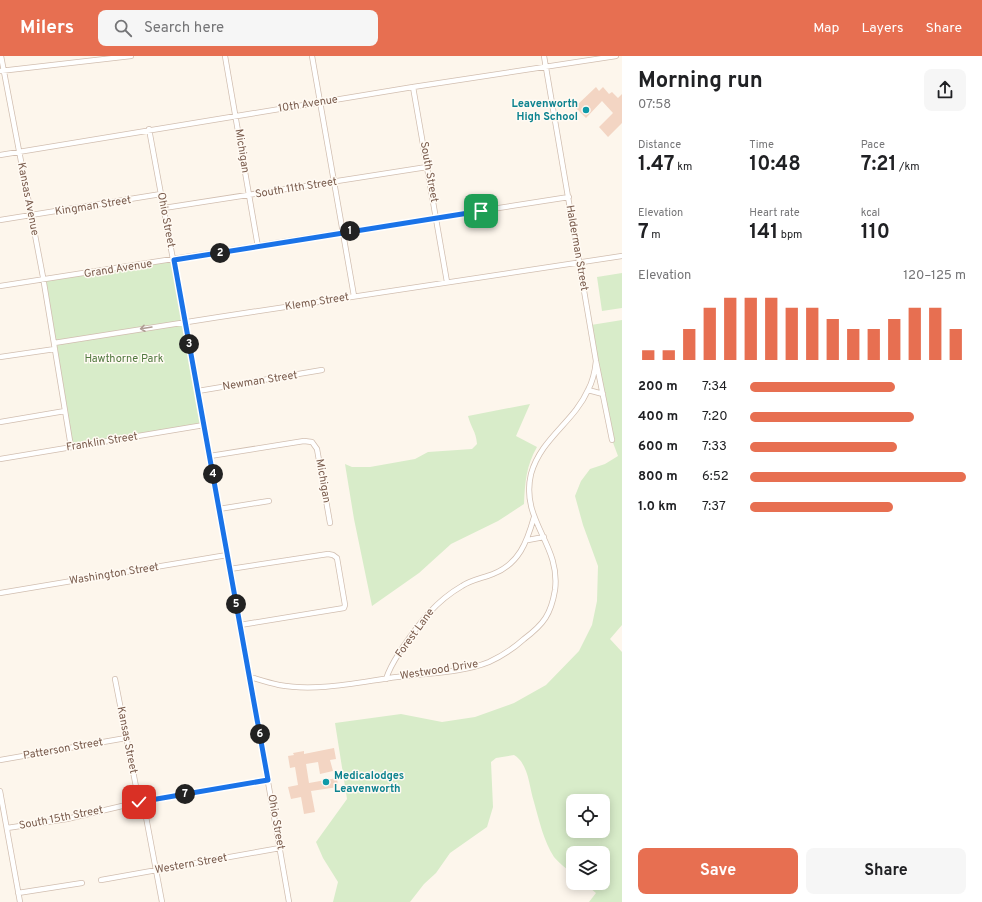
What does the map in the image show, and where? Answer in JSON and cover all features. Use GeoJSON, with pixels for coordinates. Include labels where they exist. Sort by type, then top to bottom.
{"type":"FeatureCollection","features":[{"type":"Feature","properties":{"kind":"street","name":"Kansas Avenue"},"geometry":{"type":"LineString","coordinates":[[1,56],[2,71],[19,152],[55,346],[71,447]]}},
{"type":"Feature","properties":{"kind":"street"},"geometry":{"type":"LineString","coordinates":[[2,71],[130,56]]}},
{"type":"Feature","properties":{"kind":"street","name":"Michigan"},"geometry":{"type":"LineString","coordinates":[[225,56],[258,247]]}},
{"type":"Feature","properties":{"kind":"street"},"geometry":{"type":"LineString","coordinates":[[312,56],[354,296]]}},
{"type":"Feature","properties":{"kind":"street","name":"Halderman Street"},"geometry":{"type":"LineString","coordinates":[[544,56],[596,361],[612,440]]}},
{"type":"Feature","properties":{"kind":"street","name":"10th Avenue"},"geometry":{"type":"LineString","coordinates":[[0,155],[413,86],[546,68],[616,56]]}},
{"type":"Feature","properties":{"kind":"street","name":"South Street"},"geometry":{"type":"LineString","coordinates":[[413,86],[447,282]]}},
{"type":"Feature","properties":{"kind":"street","name":"Ohio Street"},"geometry":{"type":"LineString","coordinates":[[149,129],[210,456],[289,902]]}},
{"type":"Feature","properties":{"kind":"street","name":"South 11th Street"},"geometry":{"type":"LineString","coordinates":[[164,208],[427,167]]}},
{"type":"Feature","properties":{"kind":"street","name":"Kingman Street"},"geometry":{"type":"LineString","coordinates":[[0,220],[161,194]]}},
{"type":"Feature","properties":{"kind":"street","name":"Grand Avenue"},"geometry":{"type":"LineString","coordinates":[[0,286],[258,247],[569,197]]}},
{"type":"Feature","properties":{"kind":"street"},"geometry":{"type":"LineString","coordinates":[[580,263],[622,256]]}},
{"type":"Feature","properties":{"kind":"street","name":"Klemp Street"},"geometry":{"type":"LineString","coordinates":[[0,357],[185,322],[580,263]]}},
{"type":"Feature","properties":{"kind":"street","name":"Westwood Drive"},"geometry":{"type":"LineString","coordinates":[[250,677],[279,685],[297,687],[344,684],[465,668],[489,662],[512,649],[539,627],[549,613],[556,577],[552,556],[534,517],[529,501],[530,482],[534,465],[541,450],[578,406],[588,390],[596,361]]}},
{"type":"Feature","properties":{"kind":"street","name":"Newman Street"},"geometry":{"type":"LineString","coordinates":[[198,391],[322,370]]}},
{"type":"Feature","properties":{"kind":"street"},"geometry":{"type":"LineString","coordinates":[[588,390],[603,394]]}},
{"type":"Feature","properties":{"kind":"street"},"geometry":{"type":"LineString","coordinates":[[0,422],[65,411]]}},
{"type":"Feature","properties":{"kind":"street","name":"Franklin Street"},"geometry":{"type":"LineString","coordinates":[[0,459],[204,425]]}},
{"type":"Feature","properties":{"kind":"street","name":"Michigan"},"geometry":{"type":"LineString","coordinates":[[210,456],[310,441],[315,444],[317,449],[330,523]]}},
{"type":"Feature","properties":{"kind":"street"},"geometry":{"type":"LineString","coordinates":[[219,509],[269,501]]}},
{"type":"Feature","properties":{"kind":"street","name":"Forest Lane"},"geometry":{"type":"LineString","coordinates":[[386,679],[390,667],[421,621],[434,606],[463,585],[506,568],[520,553],[528,540],[534,517]]}},
{"type":"Feature","properties":{"kind":"street"},"geometry":{"type":"LineString","coordinates":[[528,540],[544,537]]}},
{"type":"Feature","properties":{"kind":"street"},"geometry":{"type":"LineString","coordinates":[[230,569],[328,554],[333,555],[336,558],[345,604],[344,608],[240,625]]}},
{"type":"Feature","properties":{"kind":"street","name":"Washington Street"},"geometry":{"type":"LineString","coordinates":[[0,593],[227,555]]}},
{"type":"Feature","properties":{"kind":"street","name":"Kansas Street"},"geometry":{"type":"LineString","coordinates":[[115,679],[126,738],[162,902]]}},
{"type":"Feature","properties":{"kind":"street","name":"Patterson Street"},"geometry":{"type":"LineString","coordinates":[[0,760],[126,738]]}},
{"type":"Feature","properties":{"kind":"street","name":"South 15th Street"},"geometry":{"type":"LineString","coordinates":[[7,828],[66,819],[141,801],[268,780]]}},
{"type":"Feature","properties":{"kind":"street"},"geometry":{"type":"LineString","coordinates":[[0,791],[20,902]]}},
{"type":"Feature","properties":{"kind":"street","name":"Western Street"},"geometry":{"type":"LineString","coordinates":[[101,880],[280,848]]}},
{"type":"Feature","properties":{"kind":"street"},"geometry":{"type":"LineString","coordinates":[[18,893],[82,883]]}},
{"type":"Feature","properties":{"kind":"green space","name":"Hawthorne Park"},"geometry":{"type":"Polygon","coordinates":[[[174,260],[204,425],[71,447],[43,280],[174,260]]]}},
{"type":"Feature","properties":{"kind":"green space"},"geometry":{"type":"Polygon","coordinates":[[[622,273],[622,308],[602,311],[597,277],[622,273]]]}},
{"type":"Feature","properties":{"kind":"green space"},"geometry":{"type":"Polygon","coordinates":[[[622,320],[622,625],[610,639],[622,652],[622,902],[589,902],[596,893],[592,890],[610,890],[610,846],[566,846],[566,868],[554,857],[547,845],[542,831],[526,770],[519,759],[514,755],[496,758],[491,762],[493,807],[487,827],[450,853],[436,873],[424,884],[410,902],[333,902],[338,882],[323,858],[316,842],[347,799],[335,723],[401,714],[442,722],[475,717],[514,703],[546,685],[579,651],[592,625],[597,601],[598,566],[583,525],[575,496],[581,481],[590,469],[605,464],[618,456],[612,440],[591,325],[622,320]]]}},
{"type":"Feature","properties":{"kind":"green space"},"geometry":{"type":"Polygon","coordinates":[[[530,404],[516,436],[537,447],[528,468],[524,504],[498,521],[451,544],[419,573],[372,606],[354,519],[345,464],[352,467],[370,467],[415,459],[428,452],[472,449],[477,444],[476,436],[468,416],[530,404]]]}},
{"type":"Feature","properties":{"kind":"building","name":"Leavenworth High School"},"geometry":{"type":"Polygon","coordinates":[[[596,87],[599,91],[603,87],[609,94],[612,92],[618,98],[622,94],[622,123],[608,137],[599,127],[613,113],[602,101],[586,118],[575,107],[596,87]]]}},
{"type":"Feature","properties":{"kind":"building","name":"Medicalodges Leavenworth"},"geometry":{"type":"Polygon","coordinates":[[[334,748],[336,759],[330,760],[333,771],[320,774],[318,762],[306,764],[309,783],[337,778],[338,787],[311,791],[315,812],[304,814],[301,797],[291,799],[288,787],[298,785],[295,767],[290,768],[288,756],[294,755],[293,753],[304,751],[304,754],[334,748]]]}},
{"type":"Feature","properties":{"kind":"place","name":"Leavenworth High School"},"geometry":{"type":"Point","coordinates":[586,110]}},
{"type":"Feature","properties":{"kind":"place","name":"Medicalodges Leavenworth"},"geometry":{"type":"Point","coordinates":[326,782]}},
{"type":"Feature","properties":{"kind":"route"},"geometry":{"type":"LineString","coordinates":[[139,802],[268,780],[174,260],[481,211]]}}]}
